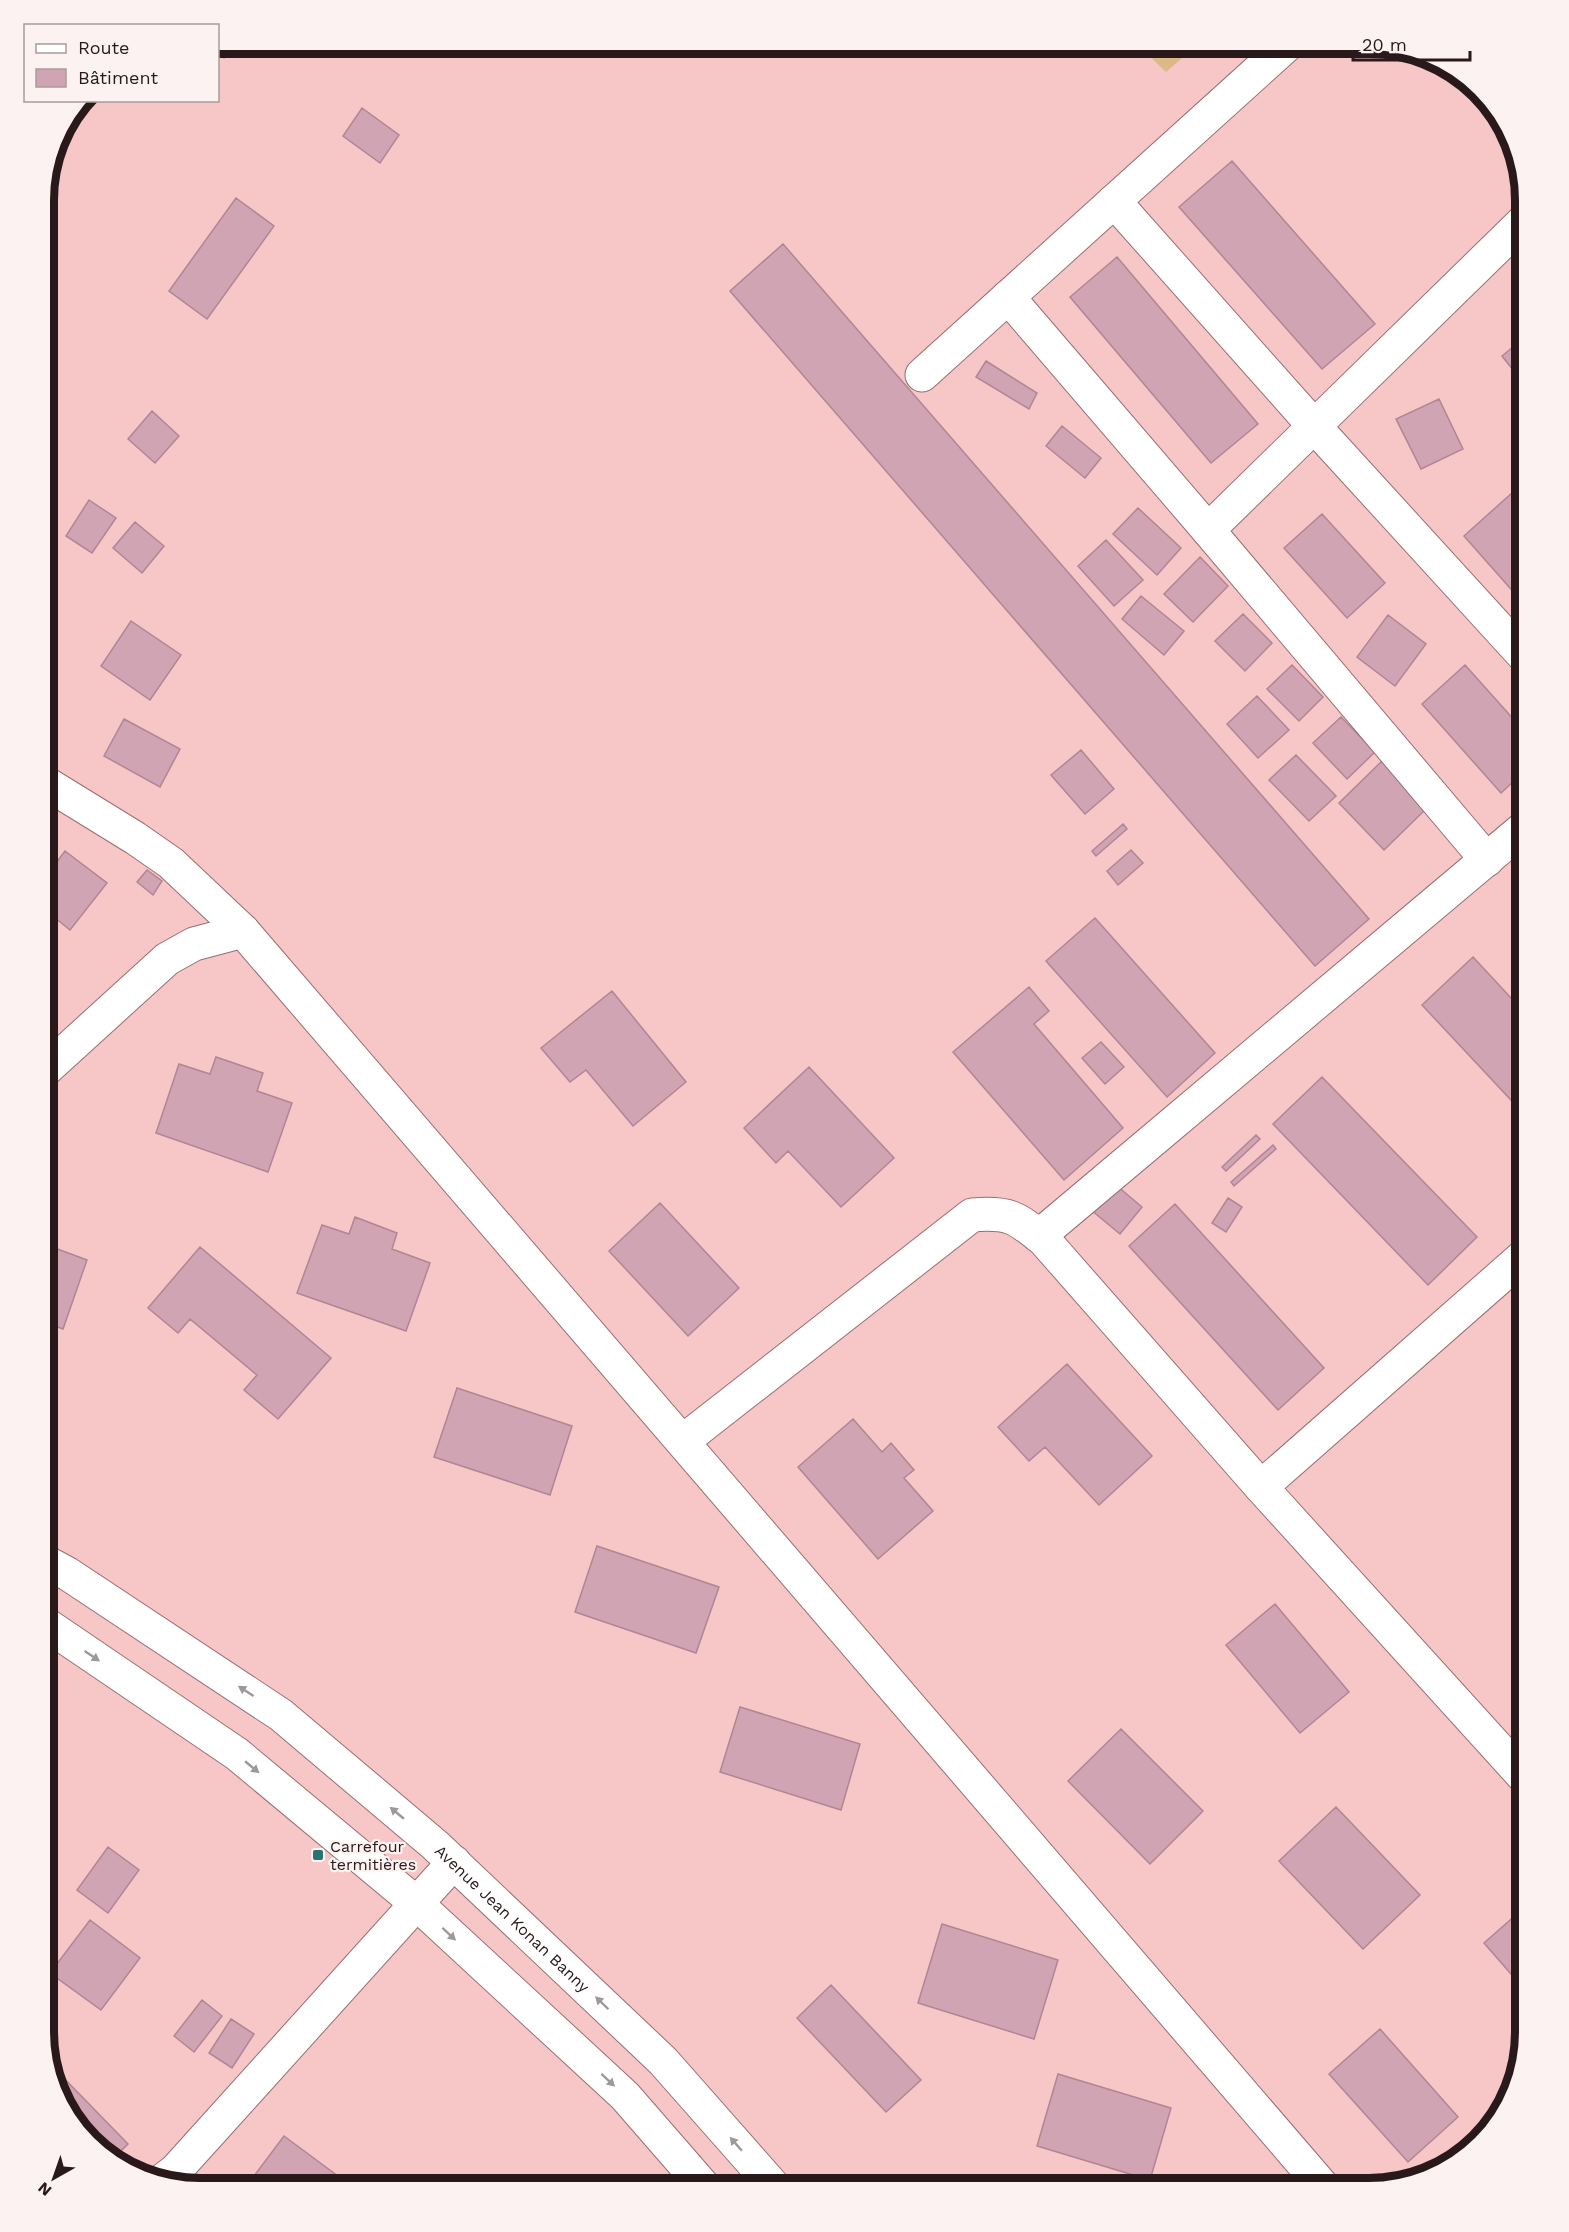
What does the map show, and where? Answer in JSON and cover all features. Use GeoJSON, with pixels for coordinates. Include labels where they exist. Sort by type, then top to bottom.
{"type":"FeatureCollection","features":[{"type":"Feature","properties":{"kind":"street"},"geometry":{"type":"LineString","coordinates":[[922,375],[1277,54]]}},
{"type":"Feature","properties":{"kind":"street"},"geometry":{"type":"LineString","coordinates":[[1114,201],[1314,426],[1515,645]]}},
{"type":"Feature","properties":{"kind":"street"},"geometry":{"type":"LineString","coordinates":[[1208,530],[1515,231]]}},
{"type":"Feature","properties":{"kind":"street"},"geometry":{"type":"LineString","coordinates":[[1008,297],[1487,860]]}},
{"type":"Feature","properties":{"kind":"street"},"geometry":{"type":"LineString","coordinates":[[54,788],[171,863],[243,931],[1315,2178]]}},
{"type":"Feature","properties":{"kind":"street"},"geometry":{"type":"LineString","coordinates":[[1039,1236],[1515,836]]}},
{"type":"Feature","properties":{"kind":"street"},"geometry":{"type":"LineString","coordinates":[[54,1062],[167,959],[194,944],[243,931]]}},
{"type":"Feature","properties":{"kind":"street"},"geometry":{"type":"LineString","coordinates":[[683,1441],[972,1215],[1005,1215],[1020,1221],[1039,1236],[1261,1487],[1515,1766]]}},
{"type":"Feature","properties":{"kind":"street"},"geometry":{"type":"LineString","coordinates":[[1261,1487],[1515,1265]]}},
{"type":"Feature","properties":{"kind":"street","name":"Avenue Jean Konan Banny"},"geometry":{"type":"LineString","coordinates":[[54,1566],[281,1714],[454,1862],[663,2061],[766,2178]]}},
{"type":"Feature","properties":{"kind":"street"},"geometry":{"type":"LineString","coordinates":[[54,1630],[237,1754],[416,1904],[625,2096],[696,2178]]}},
{"type":"Feature","properties":{"kind":"street"},"geometry":{"type":"LineString","coordinates":[[170,2175],[454,1862]]}},
{"type":"Feature","properties":{"kind":"shaded area"},"geometry":{"type":"Polygon","coordinates":[[[1147,54],[1187,54],[1166,72],[1147,54]]]}},
{"type":"Feature","properties":{"kind":"building"},"geometry":{"type":"Polygon","coordinates":[[[362,108],[399,135],[380,163],[343,136],[362,108]]]}},
{"type":"Feature","properties":{"kind":"building"},"geometry":{"type":"Polygon","coordinates":[[[1232,161],[1375,324],[1322,369],[1179,207],[1232,161]]]}},
{"type":"Feature","properties":{"kind":"building"},"geometry":{"type":"Polygon","coordinates":[[[236,198],[274,226],[207,319],[169,291],[236,198]]]}},
{"type":"Feature","properties":{"kind":"building"},"geometry":{"type":"Polygon","coordinates":[[[783,244],[1369,919],[1315,966],[730,291],[783,244]]]}},
{"type":"Feature","properties":{"kind":"building"},"geometry":{"type":"Polygon","coordinates":[[[1117,257],[1258,424],[1211,463],[1070,297],[1117,257]]]}},
{"type":"Feature","properties":{"kind":"building"},"geometry":{"type":"Polygon","coordinates":[[[1515,345],[1515,372],[1502,356],[1515,345]]]}},
{"type":"Feature","properties":{"kind":"building"},"geometry":{"type":"Polygon","coordinates":[[[986,361],[1037,393],[1029,409],[976,377],[986,361]]]}},
{"type":"Feature","properties":{"kind":"building"},"geometry":{"type":"Polygon","coordinates":[[[1439,399],[1463,449],[1421,469],[1396,419],[1439,399]]]}},
{"type":"Feature","properties":{"kind":"building"},"geometry":{"type":"Polygon","coordinates":[[[152,411],[179,436],[155,463],[128,439],[152,411]]]}},
{"type":"Feature","properties":{"kind":"building"},"geometry":{"type":"Polygon","coordinates":[[[1062,426],[1101,458],[1085,478],[1046,446],[1062,426]]]}},
{"type":"Feature","properties":{"kind":"building"},"geometry":{"type":"Polygon","coordinates":[[[1513,492],[1515,494],[1515,594],[1464,536],[1513,492]]]}},
{"type":"Feature","properties":{"kind":"building"},"geometry":{"type":"Polygon","coordinates":[[[89,500],[116,518],[92,553],[66,536],[89,500]]]}},
{"type":"Feature","properties":{"kind":"building"},"geometry":{"type":"Polygon","coordinates":[[[1138,508],[1181,548],[1157,575],[1113,534],[1138,508]]]}},
{"type":"Feature","properties":{"kind":"building"},"geometry":{"type":"Polygon","coordinates":[[[1322,514],[1385,583],[1347,618],[1284,548],[1322,514]]]}},
{"type":"Feature","properties":{"kind":"building"},"geometry":{"type":"Polygon","coordinates":[[[135,522],[164,546],[142,573],[113,548],[135,522]]]}},
{"type":"Feature","properties":{"kind":"building"},"geometry":{"type":"Polygon","coordinates":[[[1106,540],[1143,580],[1114,606],[1078,566],[1106,540]]]}},
{"type":"Feature","properties":{"kind":"building"},"geometry":{"type":"Polygon","coordinates":[[[1200,557],[1228,586],[1193,622],[1164,594],[1200,557]]]}},
{"type":"Feature","properties":{"kind":"building"},"geometry":{"type":"Polygon","coordinates":[[[1141,596],[1184,631],[1164,655],[1122,619],[1141,596]]]}},
{"type":"Feature","properties":{"kind":"building"},"geometry":{"type":"Polygon","coordinates":[[[1243,614],[1272,643],[1245,671],[1215,641],[1243,614]]]}},
{"type":"Feature","properties":{"kind":"building"},"geometry":{"type":"Polygon","coordinates":[[[1388,615],[1426,644],[1395,686],[1357,657],[1388,615]]]}},
{"type":"Feature","properties":{"kind":"building"},"geometry":{"type":"Polygon","coordinates":[[[131,621],[181,655],[150,700],[101,666],[131,621]]]}},
{"type":"Feature","properties":{"kind":"building"},"geometry":{"type":"Polygon","coordinates":[[[1292,665],[1323,697],[1299,721],[1267,689],[1292,665]]]}},
{"type":"Feature","properties":{"kind":"building"},"geometry":{"type":"Polygon","coordinates":[[[1465,665],[1515,721],[1515,780],[1501,793],[1422,704],[1465,665]]]}},
{"type":"Feature","properties":{"kind":"building"},"geometry":{"type":"Polygon","coordinates":[[[1257,696],[1289,730],[1258,758],[1227,724],[1257,696]]]}},
{"type":"Feature","properties":{"kind":"building"},"geometry":{"type":"Polygon","coordinates":[[[1341,717],[1375,752],[1347,779],[1313,743],[1341,717]]]}},
{"type":"Feature","properties":{"kind":"building"},"geometry":{"type":"Polygon","coordinates":[[[124,719],[180,749],[160,787],[104,756],[124,719]]]}},
{"type":"Feature","properties":{"kind":"building"},"geometry":{"type":"Polygon","coordinates":[[[1081,750],[1114,789],[1085,814],[1051,775],[1081,750]]]}},
{"type":"Feature","properties":{"kind":"building"},"geometry":{"type":"Polygon","coordinates":[[[1296,755],[1336,796],[1309,821],[1269,780],[1296,755]]]}},
{"type":"Feature","properties":{"kind":"building"},"geometry":{"type":"Polygon","coordinates":[[[1382,761],[1428,807],[1384,850],[1339,803],[1382,761]]]}},
{"type":"Feature","properties":{"kind":"building"},"geometry":{"type":"Polygon","coordinates":[[[1123,824],[1127,829],[1096,856],[1092,851],[1123,824]]]}},
{"type":"Feature","properties":{"kind":"building"},"geometry":{"type":"Polygon","coordinates":[[[1131,850],[1143,863],[1118,885],[1107,871],[1131,850]]]}},
{"type":"Feature","properties":{"kind":"building"},"geometry":{"type":"Polygon","coordinates":[[[65,851],[107,883],[70,930],[54,917],[54,866],[65,851]]]}},
{"type":"Feature","properties":{"kind":"building"},"geometry":{"type":"Polygon","coordinates":[[[147,870],[162,881],[153,895],[137,882],[147,870]]]}},
{"type":"Feature","properties":{"kind":"building"},"geometry":{"type":"Polygon","coordinates":[[[1095,918],[1215,1053],[1167,1097],[1046,961],[1095,918]]]}},
{"type":"Feature","properties":{"kind":"building"},"geometry":{"type":"Polygon","coordinates":[[[1473,957],[1515,1002],[1515,1104],[1422,1005],[1473,957]]]}},
{"type":"Feature","properties":{"kind":"building"},"geometry":{"type":"Polygon","coordinates":[[[1029,987],[1049,1011],[1034,1024],[1123,1128],[1064,1180],[953,1052],[1029,987]]]}},
{"type":"Feature","properties":{"kind":"building"},"geometry":{"type":"Polygon","coordinates":[[[612,991],[686,1082],[633,1126],[586,1070],[570,1082],[541,1048],[612,991]]]}},
{"type":"Feature","properties":{"kind":"building"},"geometry":{"type":"Polygon","coordinates":[[[1101,1042],[1124,1067],[1105,1084],[1082,1058],[1101,1042]]]}},
{"type":"Feature","properties":{"kind":"building"},"geometry":{"type":"Polygon","coordinates":[[[216,1057],[263,1073],[257,1091],[292,1103],[268,1172],[156,1133],[179,1064],[210,1074],[216,1057]]]}},
{"type":"Feature","properties":{"kind":"building"},"geometry":{"type":"Polygon","coordinates":[[[809,1067],[894,1158],[841,1207],[788,1151],[776,1163],[744,1128],[809,1067]]]}},
{"type":"Feature","properties":{"kind":"building"},"geometry":{"type":"Polygon","coordinates":[[[1322,1077],[1477,1237],[1428,1285],[1273,1124],[1322,1077]]]}},
{"type":"Feature","properties":{"kind":"building"},"geometry":{"type":"Polygon","coordinates":[[[1256,1135],[1260,1139],[1226,1171],[1222,1167],[1256,1135]]]}},
{"type":"Feature","properties":{"kind":"building"},"geometry":{"type":"Polygon","coordinates":[[[1273,1145],[1276,1149],[1234,1186],[1231,1182],[1273,1145]]]}},
{"type":"Feature","properties":{"kind":"building"},"geometry":{"type":"Polygon","coordinates":[[[1097,1169],[1142,1207],[1120,1234],[1074,1196],[1097,1169]]]}},
{"type":"Feature","properties":{"kind":"building"},"geometry":{"type":"Polygon","coordinates":[[[1228,1198],[1242,1207],[1226,1232],[1212,1223],[1228,1198]]]}},
{"type":"Feature","properties":{"kind":"building"},"geometry":{"type":"Polygon","coordinates":[[[660,1203],[739,1288],[688,1336],[609,1251],[660,1203]]]}},
{"type":"Feature","properties":{"kind":"building"},"geometry":{"type":"Polygon","coordinates":[[[1175,1204],[1324,1368],[1278,1410],[1129,1246],[1175,1204]]]}},
{"type":"Feature","properties":{"kind":"building"},"geometry":{"type":"Polygon","coordinates":[[[355,1217],[397,1233],[392,1249],[430,1263],[406,1331],[297,1293],[322,1225],[349,1234],[355,1217]]]}},
{"type":"Feature","properties":{"kind":"building"},"geometry":{"type":"Polygon","coordinates":[[[200,1247],[331,1358],[278,1419],[244,1390],[257,1375],[190,1319],[178,1333],[148,1308],[200,1247]]]}},
{"type":"Feature","properties":{"kind":"building"},"geometry":{"type":"Polygon","coordinates":[[[54,1248],[87,1260],[63,1329],[54,1326],[54,1248]]]}},
{"type":"Feature","properties":{"kind":"building"},"geometry":{"type":"Polygon","coordinates":[[[1067,1364],[1152,1456],[1099,1505],[1045,1447],[1029,1461],[998,1427],[1067,1364]]]}},
{"type":"Feature","properties":{"kind":"building"},"geometry":{"type":"Polygon","coordinates":[[[457,1388],[572,1426],[550,1495],[434,1457],[457,1388]]]}},
{"type":"Feature","properties":{"kind":"building"},"geometry":{"type":"Polygon","coordinates":[[[853,1419],[882,1452],[891,1443],[914,1470],[904,1478],[933,1511],[878,1559],[798,1467],[853,1419]]]}},
{"type":"Feature","properties":{"kind":"building"},"geometry":{"type":"Polygon","coordinates":[[[597,1546],[719,1587],[696,1653],[575,1612],[597,1546]]]}},
{"type":"Feature","properties":{"kind":"building"},"geometry":{"type":"Polygon","coordinates":[[[1275,1604],[1349,1692],[1300,1733],[1226,1645],[1275,1604]]]}},
{"type":"Feature","properties":{"kind":"building"},"geometry":{"type":"Polygon","coordinates":[[[740,1707],[860,1744],[841,1810],[720,1772],[740,1707]]]}},
{"type":"Feature","properties":{"kind":"building"},"geometry":{"type":"Polygon","coordinates":[[[1121,1729],[1203,1811],[1150,1864],[1068,1781],[1121,1729]]]}},
{"type":"Feature","properties":{"kind":"building"},"geometry":{"type":"Polygon","coordinates":[[[1336,1807],[1420,1895],[1363,1949],[1279,1861],[1336,1807]]]}},
{"type":"Feature","properties":{"kind":"building"},"geometry":{"type":"Polygon","coordinates":[[[108,1847],[139,1870],[108,1913],[77,1890],[108,1847]]]}},
{"type":"Feature","properties":{"kind":"building"},"geometry":{"type":"Polygon","coordinates":[[[1515,1916],[1515,1979],[1484,1943],[1515,1916]]]}},
{"type":"Feature","properties":{"kind":"building"},"geometry":{"type":"Polygon","coordinates":[[[90,1920],[140,1958],[101,2010],[54,1976],[54,1968],[90,1920]]]}},
{"type":"Feature","properties":{"kind":"building"},"geometry":{"type":"Polygon","coordinates":[[[942,1924],[1058,1960],[1034,2039],[918,2003],[942,1924]]]}},
{"type":"Feature","properties":{"kind":"building"},"geometry":{"type":"Polygon","coordinates":[[[831,1985],[921,2080],[886,2112],[797,2018],[831,1985]]]}},
{"type":"Feature","properties":{"kind":"building"},"geometry":{"type":"Polygon","coordinates":[[[202,2000],[222,2016],[194,2052],[174,2036],[202,2000]]]}},
{"type":"Feature","properties":{"kind":"building"},"geometry":{"type":"Polygon","coordinates":[[[231,2019],[254,2034],[232,2068],[209,2053],[231,2019]]]}},
{"type":"Feature","properties":{"kind":"building"},"geometry":{"type":"Polygon","coordinates":[[[1380,2029],[1458,2117],[1408,2162],[1329,2074],[1380,2029]]]}},
{"type":"Feature","properties":{"kind":"building"},"geometry":{"type":"Polygon","coordinates":[[[1058,2074],[1171,2108],[1151,2178],[1143,2178],[1037,2146],[1058,2074]]]}},
{"type":"Feature","properties":{"kind":"building"},"geometry":{"type":"Polygon","coordinates":[[[61,2075],[128,2144],[119,2153],[97,2135],[74,2105],[61,2075]]]}},
{"type":"Feature","properties":{"kind":"building"},"geometry":{"type":"Polygon","coordinates":[[[284,2136],[341,2178],[252,2178],[284,2136]]]}},
{"type":"Feature","properties":{"kind":"place","name":"Carrefour termitières"},"geometry":{"type":"Point","coordinates":[318,1855]}}]}
